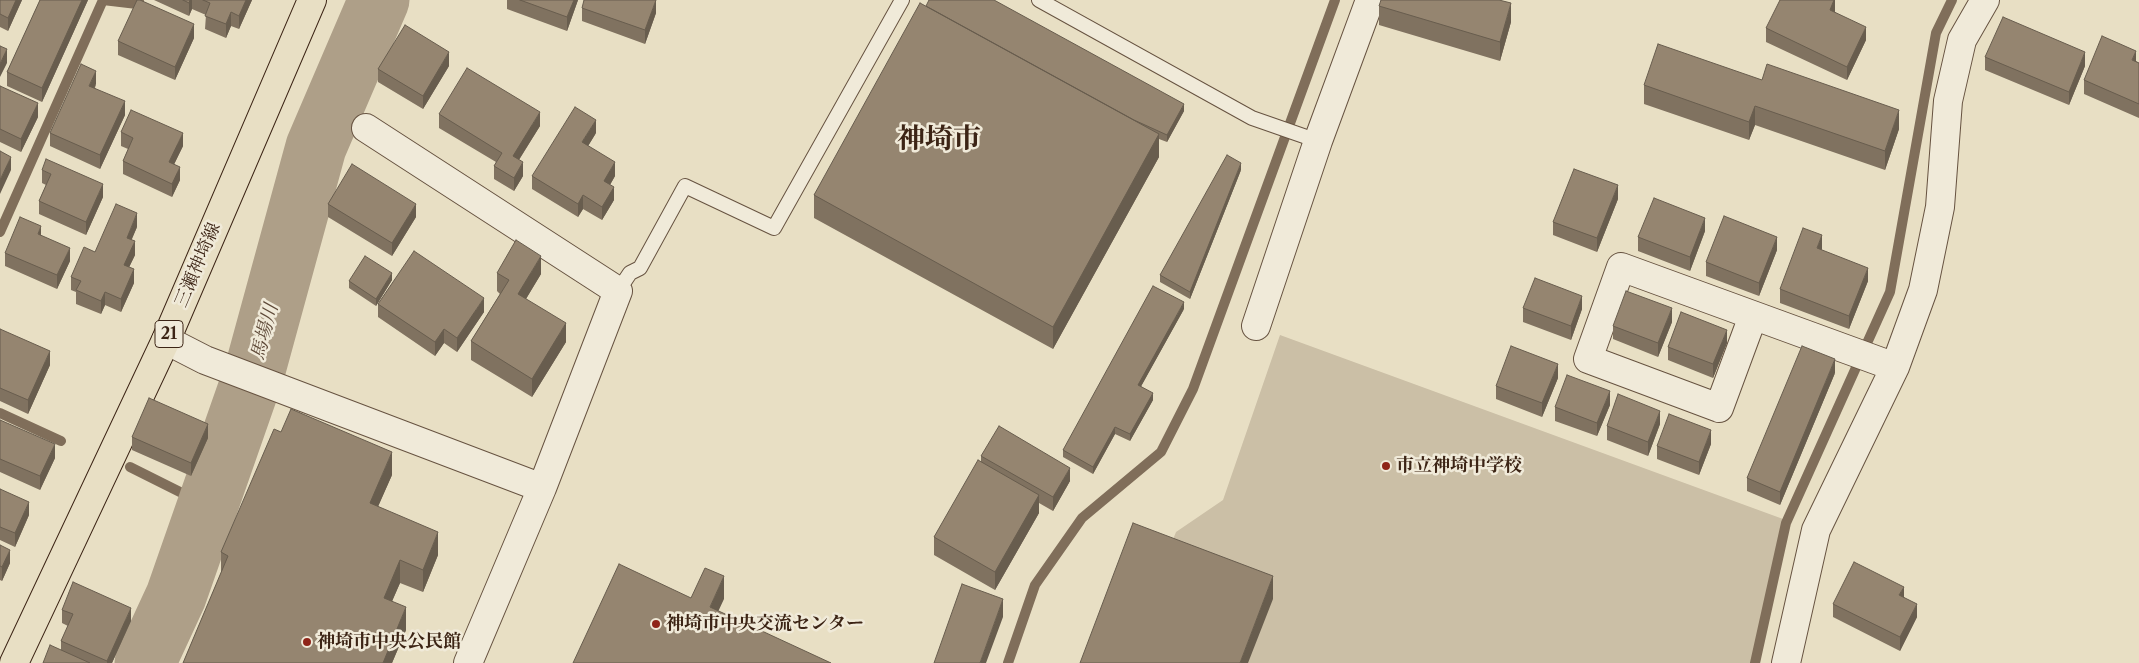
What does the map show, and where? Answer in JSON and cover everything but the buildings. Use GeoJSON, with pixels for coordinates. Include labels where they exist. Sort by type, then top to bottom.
{"type":"FeatureCollection","features":[{"type":"Feature","properties":{"kind":"main road","name":"三瀬神埼線"},"geometry":{"type":"LineString","coordinates":[[14,663],[166,340],[312,0]]}},
{"type":"Feature","properties":{"kind":"street"},"geometry":{"type":"LineString","coordinates":[[1256,326],[1318,141],[1370,0]]}},
{"type":"Feature","properties":{"kind":"street"},"geometry":{"type":"LineString","coordinates":[[1786,663],[1816,530],[1885,363],[1923,290],[1938,217],[1948,101],[1962,40],[1984,0]]}},
{"type":"Feature","properties":{"kind":"street"},"geometry":{"type":"LineString","coordinates":[[366,128],[618,291],[542,488],[468,663]]}},
{"type":"Feature","properties":{"kind":"street"},"geometry":{"type":"LineString","coordinates":[[1753,316],[1719,408],[1588,359],[1621,267],[1885,363]]}},
{"type":"Feature","properties":{"kind":"street"},"geometry":{"type":"LineString","coordinates":[[166,340],[227,369],[542,488]]}},
{"type":"Feature","properties":{"kind":"lane"},"geometry":{"type":"LineString","coordinates":[[618,291],[630,273],[640,268],[685,186],[774,228],[902,0]]}},
{"type":"Feature","properties":{"kind":"lane"},"geometry":{"type":"LineString","coordinates":[[1039,0],[1252,118],[1318,141]]}},
{"type":"Feature","properties":{"kind":"shaded area","name":"市立神埼中学校"},"geometry":{"type":"Polygon","coordinates":[[[1280,335],[1783,519],[1752,663],[1124,663],[1176,532],[1223,500],[1280,335]]]}},
{"type":"Feature","properties":{"kind":"waterway"},"geometry":{"type":"LineString","coordinates":[[0,232],[103,0],[137,4],[139,0]]}},
{"type":"Feature","properties":{"kind":"waterway","name":"馬場川"},"geometry":{"type":"LineString","coordinates":[[145,663],[176,596],[255,370],[316,147],[379,0]]}},
{"type":"Feature","properties":{"kind":"waterway"},"geometry":{"type":"LineString","coordinates":[[1008,663],[1035,585],[1082,518],[1161,452],[1193,389],[1335,0]]}},
{"type":"Feature","properties":{"kind":"waterway"},"geometry":{"type":"LineString","coordinates":[[1755,663],[1786,523],[1890,292],[1936,33],[1952,0]]}},
{"type":"Feature","properties":{"kind":"waterway"},"geometry":{"type":"LineString","coordinates":[[0,413],[61,441]]}},
{"type":"Feature","properties":{"kind":"waterway"},"geometry":{"type":"LineString","coordinates":[[130,467],[208,506]]}},
{"type":"Feature","properties":{"kind":"place","name":"市立神埼中学校"},"geometry":{"type":"Point","coordinates":[1386,466]}},
{"type":"Feature","properties":{"kind":"place","name":"神埼市中央交流センター"},"geometry":{"type":"Point","coordinates":[656,624]}},
{"type":"Feature","properties":{"kind":"place","name":"神埼市中央公民館"},"geometry":{"type":"Point","coordinates":[307,642]}},
{"type":"Feature","properties":{"kind":"district","name":"神埼市"},"geometry":{"type":"Point","coordinates":[939,140]}}]}
